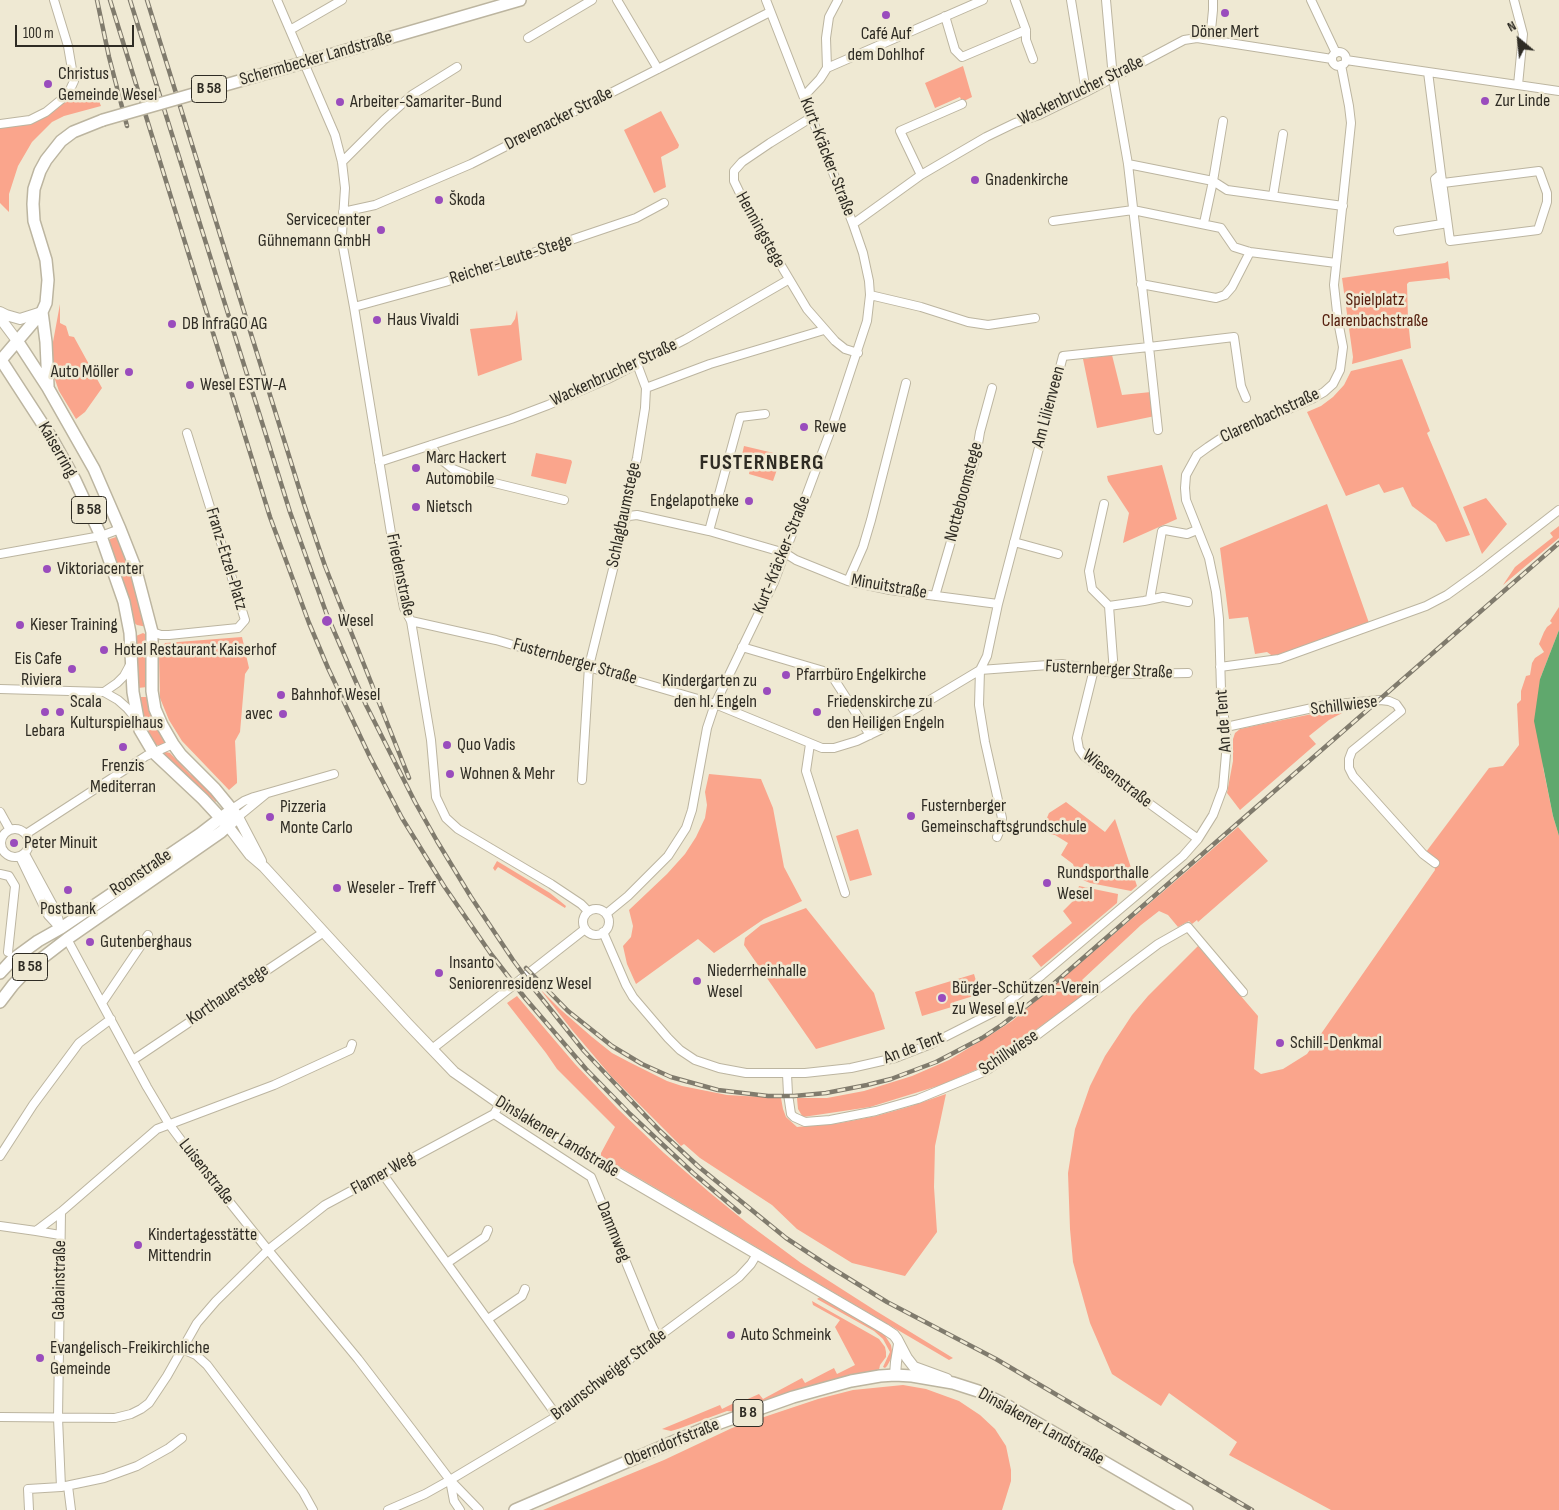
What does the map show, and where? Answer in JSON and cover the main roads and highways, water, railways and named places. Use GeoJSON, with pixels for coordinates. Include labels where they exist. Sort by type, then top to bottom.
{"type":"FeatureCollection","features":[{"type":"Feature","properties":{"kind":"main road","name":"Schermbecker Landstraße"},"geometry":{"type":"LineString","coordinates":[[0,360],[18,342],[42,312],[46,303],[48,280],[46,260],[34,221],[33,204],[37,180],[46,160],[61,142],[73,132],[103,120],[520,0]]}},
{"type":"Feature","properties":{"kind":"main road"},"geometry":{"type":"LineString","coordinates":[[0,312],[20,318],[42,312]]}},
{"type":"Feature","properties":{"kind":"main road","name":"B 58"},"geometry":{"type":"LineString","coordinates":[[42,312],[46,342],[48,388]]}},
{"type":"Feature","properties":{"kind":"main road"},"geometry":{"type":"LineString","coordinates":[[0,318],[18,342]]}},
{"type":"Feature","properties":{"kind":"main road","name":"B 58"},"geometry":{"type":"LineString","coordinates":[[18,342],[48,388]]}},
{"type":"Feature","properties":{"kind":"main road","name":"Kaiserring"},"geometry":{"type":"LineString","coordinates":[[0,360],[26,396],[75,480],[101,536],[124,602],[130,634]]}},
{"type":"Feature","properties":{"kind":"main road","name":"Kaiserring"},"geometry":{"type":"LineString","coordinates":[[48,388],[94,469],[120,528],[135,567],[152,632]]}},
{"type":"Feature","properties":{"kind":"main road"},"geometry":{"type":"LineString","coordinates":[[130,634],[152,632]]}},
{"type":"Feature","properties":{"kind":"main road","name":"B 58"},"geometry":{"type":"LineString","coordinates":[[0,1002],[28,969],[67,939],[221,832],[225,822],[235,813],[173,744],[162,725],[155,709],[152,691],[152,632]]}},
{"type":"Feature","properties":{"kind":"main road","name":"B 58"},"geometry":{"type":"LineString","coordinates":[[130,634],[133,692],[138,722],[147,743],[153,752],[204,799],[225,822]]}},
{"type":"Feature","properties":{"kind":"main road","name":"Dinslakener Landstraße"},"geometry":{"type":"LineString","coordinates":[[235,813],[264,867]]}},
{"type":"Feature","properties":{"kind":"main road","name":"Dinslakener Landstraße"},"geometry":{"type":"LineString","coordinates":[[225,822],[250,855],[264,867],[454,1072],[500,1104],[885,1329],[894,1335],[914,1367],[978,1391],[1008,1406],[1187,1510]]}},
{"type":"Feature","properties":{"kind":"main road","name":"Roonstraße"},"geometry":{"type":"LineString","coordinates":[[61,928],[225,822]]}},
{"type":"Feature","properties":{"kind":"main road"},"geometry":{"type":"LineString","coordinates":[[61,928],[67,939]]}},
{"type":"Feature","properties":{"kind":"main road","name":"B 58"},"geometry":{"type":"LineString","coordinates":[[0,973],[25,950],[61,928]]}},
{"type":"Feature","properties":{"kind":"main road"},"geometry":{"type":"LineString","coordinates":[[896,1375],[899,1344]]}},
{"type":"Feature","properties":{"kind":"main road","name":"Oberndorfstraße"},"geometry":{"type":"LineString","coordinates":[[515,1510],[703,1429],[793,1397],[851,1381],[880,1376],[912,1376],[954,1382],[978,1391]]}},
{"type":"Feature","properties":{"kind":"railway"},"geometry":{"type":"LineString","coordinates":[[97,0],[109,57],[127,126]]}},
{"type":"Feature","properties":{"kind":"railway"},"geometry":{"type":"LineString","coordinates":[[110,0],[270,517],[309,623],[370,757],[402,818],[444,886],[491,954],[525,998],[586,1069],[630,1114],[693,1173],[739,1212]]}},
{"type":"Feature","properties":{"kind":"railway"},"geometry":{"type":"LineString","coordinates":[[130,0],[290,512],[327,615],[366,705],[415,802],[471,897],[535,990],[584,1051],[660,1131],[699,1167],[786,1238],[887,1302],[996,1359],[1252,1510]]}},
{"type":"Feature","properties":{"kind":"railway"},"geometry":{"type":"LineString","coordinates":[[147,0],[304,504],[325,566],[409,778]]}},
{"type":"Feature","properties":{"kind":"railway"},"geometry":{"type":"LineString","coordinates":[[526,968],[568,1011],[612,1046],[642,1064],[671,1077],[718,1090],[768,1096],[826,1093],[891,1079],[936,1062],[982,1038],[1043,993],[1559,543]]}},
{"type":"Feature","properties":{"kind":"place","name":"Döner Mert"},"geometry":{"type":"Point","coordinates":[1225,13]}},
{"type":"Feature","properties":{"kind":"place","name":"Café Auf dem Dohlhof"},"geometry":{"type":"Point","coordinates":[886,15]}},
{"type":"Feature","properties":{"kind":"place","name":"Christus Gemeinde Wesel"},"geometry":{"type":"Point","coordinates":[48,84]}},
{"type":"Feature","properties":{"kind":"place","name":"Zur Linde"},"geometry":{"type":"Point","coordinates":[1485,101]}},
{"type":"Feature","properties":{"kind":"place","name":"Arbeiter-Samariter-Bund"},"geometry":{"type":"Point","coordinates":[340,102]}},
{"type":"Feature","properties":{"kind":"place","name":"Gnadenkirche"},"geometry":{"type":"Point","coordinates":[975,180]}},
{"type":"Feature","properties":{"kind":"place","name":"Škoda"},"geometry":{"type":"Point","coordinates":[439,200]}},
{"type":"Feature","properties":{"kind":"place","name":"Servicecenter Gühnemann GmbH"},"geometry":{"type":"Point","coordinates":[381,230]}},
{"type":"Feature","properties":{"kind":"place","name":"Haus Vivaldi"},"geometry":{"type":"Point","coordinates":[377,320]}},
{"type":"Feature","properties":{"kind":"place","name":"DB InfraGO AG"},"geometry":{"type":"Point","coordinates":[172,324]}},
{"type":"Feature","properties":{"kind":"place","name":"Auto Möller"},"geometry":{"type":"Point","coordinates":[129,372]}},
{"type":"Feature","properties":{"kind":"place","name":"Wesel ESTW-A"},"geometry":{"type":"Point","coordinates":[190,385]}},
{"type":"Feature","properties":{"kind":"place","name":"Rewe"},"geometry":{"type":"Point","coordinates":[804,427]}},
{"type":"Feature","properties":{"kind":"place","name":"Marc Hackert Automobile"},"geometry":{"type":"Point","coordinates":[416,468]}},
{"type":"Feature","properties":{"kind":"place","name":"Engelapotheke"},"geometry":{"type":"Point","coordinates":[749,501]}},
{"type":"Feature","properties":{"kind":"place","name":"Nietsch"},"geometry":{"type":"Point","coordinates":[416,507]}},
{"type":"Feature","properties":{"kind":"place","name":"Viktoriacenter"},"geometry":{"type":"Point","coordinates":[47,569]}},
{"type":"Feature","properties":{"kind":"place","name":"Wesel"},"geometry":{"type":"Point","coordinates":[327,621]}},
{"type":"Feature","properties":{"kind":"place","name":"Kieser Training"},"geometry":{"type":"Point","coordinates":[20,625]}},
{"type":"Feature","properties":{"kind":"place","name":"Hotel Restaurant Kaiserhof"},"geometry":{"type":"Point","coordinates":[104,650]}},
{"type":"Feature","properties":{"kind":"place","name":"Eis Cafe Riviera"},"geometry":{"type":"Point","coordinates":[72,669]}},
{"type":"Feature","properties":{"kind":"place","name":"Pfarrbüro Engelkirche"},"geometry":{"type":"Point","coordinates":[786,675]}},
{"type":"Feature","properties":{"kind":"place","name":"Kindergarten zu den hl. Engeln"},"geometry":{"type":"Point","coordinates":[767,691]}},
{"type":"Feature","properties":{"kind":"place","name":"Bahnhof Wesel"},"geometry":{"type":"Point","coordinates":[281,695]}},
{"type":"Feature","properties":{"kind":"place","name":"Lebara"},"geometry":{"type":"Point","coordinates":[45,712]}},
{"type":"Feature","properties":{"kind":"place","name":"Scala Kulturspielhaus"},"geometry":{"type":"Point","coordinates":[60,712]}},
{"type":"Feature","properties":{"kind":"place","name":"Friedenskirche zu den Heiligen Engeln"},"geometry":{"type":"Point","coordinates":[817,712]}},
{"type":"Feature","properties":{"kind":"place","name":"avec"},"geometry":{"type":"Point","coordinates":[283,714]}},
{"type":"Feature","properties":{"kind":"place","name":"Quo Vadis"},"geometry":{"type":"Point","coordinates":[447,745]}},
{"type":"Feature","properties":{"kind":"place","name":"Frenzis Mediterran"},"geometry":{"type":"Point","coordinates":[123,747]}},
{"type":"Feature","properties":{"kind":"place","name":"Wohnen & Mehr"},"geometry":{"type":"Point","coordinates":[450,774]}},
{"type":"Feature","properties":{"kind":"place","name":"Fusternberger Gemeinschaftsgrundschule"},"geometry":{"type":"Point","coordinates":[911,816]}},
{"type":"Feature","properties":{"kind":"place","name":"Pizzeria Monte Carlo"},"geometry":{"type":"Point","coordinates":[270,817]}},
{"type":"Feature","properties":{"kind":"place","name":"Peter Minuit"},"geometry":{"type":"Point","coordinates":[14,843]}},
{"type":"Feature","properties":{"kind":"place","name":"Rundsporthalle Wesel"},"geometry":{"type":"Point","coordinates":[1047,883]}},
{"type":"Feature","properties":{"kind":"place","name":"Weseler - Treff"},"geometry":{"type":"Point","coordinates":[337,888]}},
{"type":"Feature","properties":{"kind":"place","name":"Postbank"},"geometry":{"type":"Point","coordinates":[68,890]}},
{"type":"Feature","properties":{"kind":"place","name":"Gutenberghaus"},"geometry":{"type":"Point","coordinates":[90,942]}},
{"type":"Feature","properties":{"kind":"place","name":"Insanto Seniorenresidenz Wesel"},"geometry":{"type":"Point","coordinates":[439,973]}},
{"type":"Feature","properties":{"kind":"place","name":"Niederrheinhalle Wesel"},"geometry":{"type":"Point","coordinates":[697,981]}},
{"type":"Feature","properties":{"kind":"place","name":"Bürger-Schützen-Verein zu Wesel e.V."},"geometry":{"type":"Point","coordinates":[942,998]}},
{"type":"Feature","properties":{"kind":"place","name":"Schill-Denkmal"},"geometry":{"type":"Point","coordinates":[1280,1043]}},
{"type":"Feature","properties":{"kind":"place","name":"Kindertagesstätte Mittendrin"},"geometry":{"type":"Point","coordinates":[138,1245]}},
{"type":"Feature","properties":{"kind":"place","name":"Auto Schmeink"},"geometry":{"type":"Point","coordinates":[731,1335]}},
{"type":"Feature","properties":{"kind":"place","name":"Evangelisch-Freikirchliche Gemeinde"},"geometry":{"type":"Point","coordinates":[40,1358]}},
{"type":"Feature","properties":{"kind":"district","name":"FUSTERNBERG"},"geometry":{"type":"Point","coordinates":[762,463]}},
{"type":"Feature","properties":{"kind":"park label","name":"Spielplatz Clarenbachstraße"},"geometry":{"type":"Point","coordinates":[1375,310]}}]}
